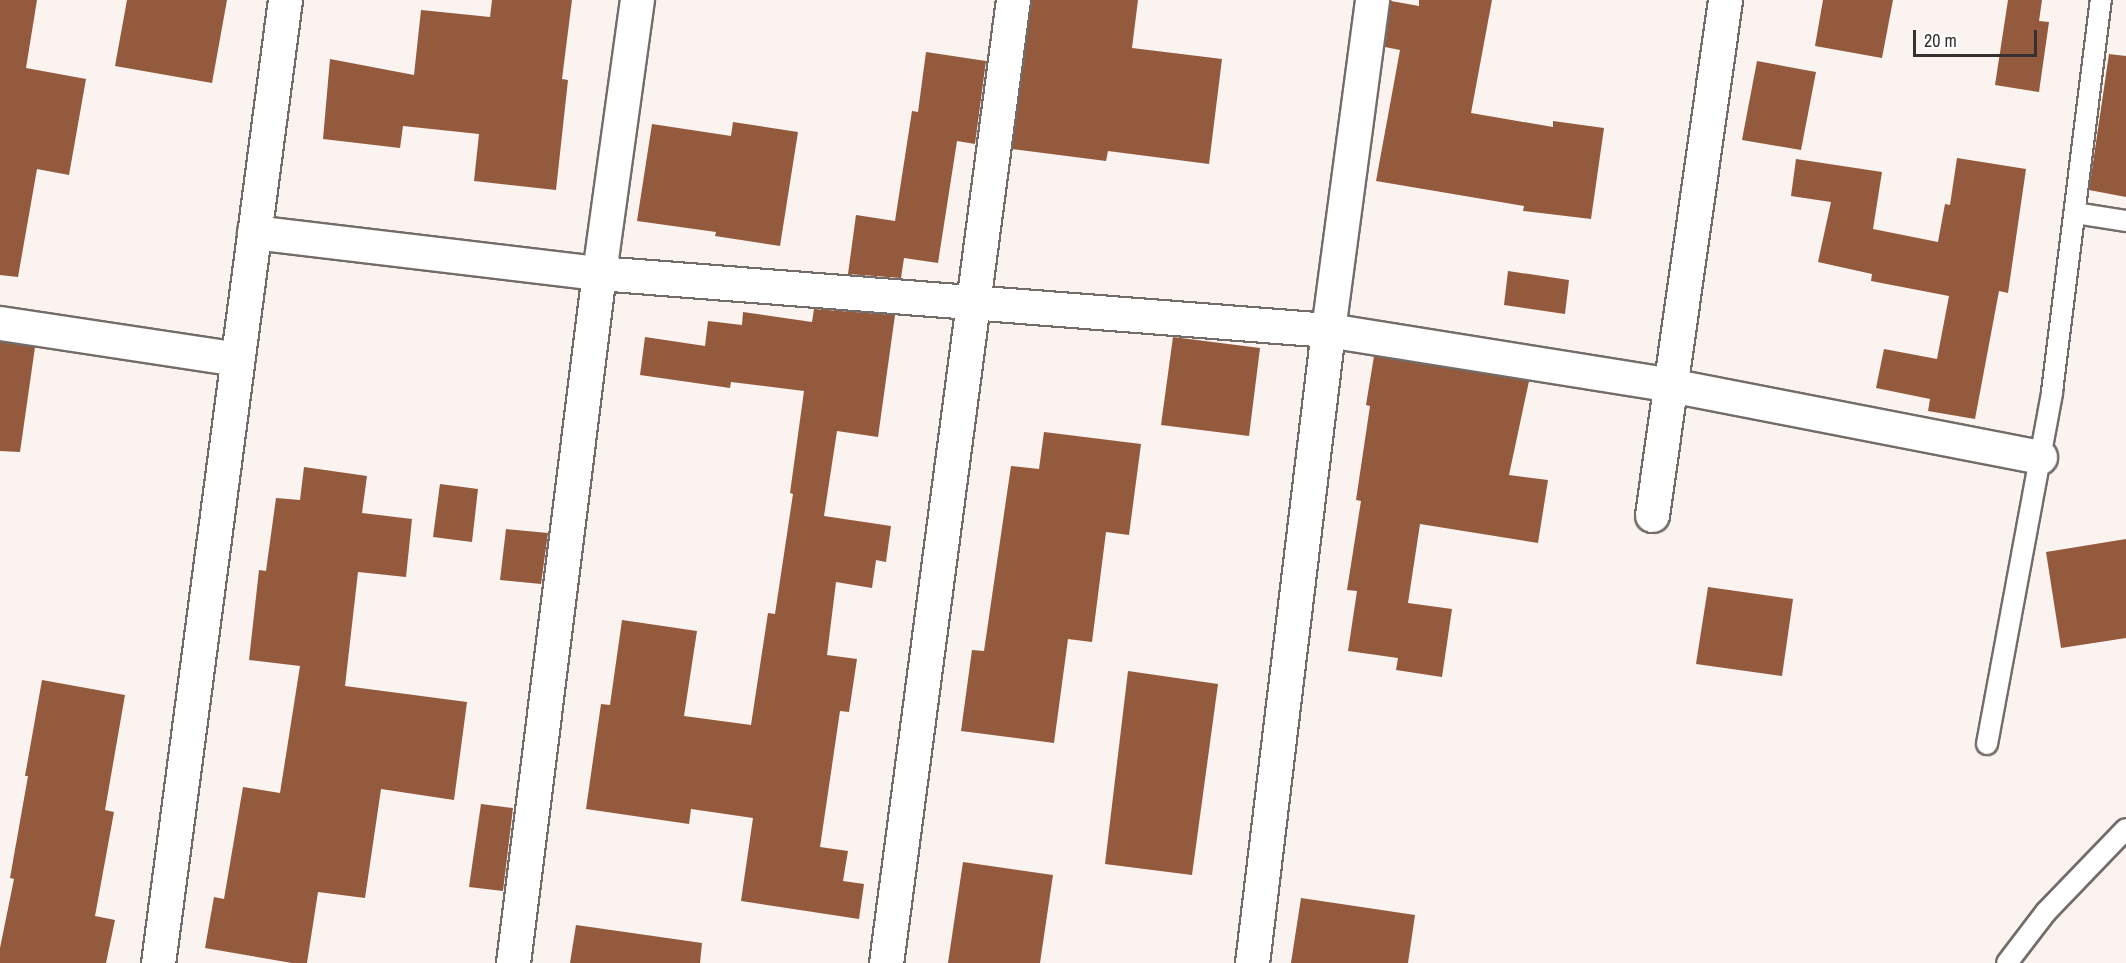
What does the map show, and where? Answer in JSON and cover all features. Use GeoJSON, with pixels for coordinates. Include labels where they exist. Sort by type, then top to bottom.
{"type":"FeatureCollection","features":[{"type":"Feature","properties":{"kind":"street"},"geometry":{"type":"LineString","coordinates":[[158,963],[285,0]]}},
{"type":"Feature","properties":{"kind":"street"},"geometry":{"type":"LineString","coordinates":[[513,963],[599,273],[637,0]]}},
{"type":"Feature","properties":{"kind":"street"},"geometry":{"type":"LineString","coordinates":[[886,963],[1013,0]]}},
{"type":"Feature","properties":{"kind":"street"},"geometry":{"type":"LineString","coordinates":[[1252,963],[1328,330],[1372,0]]}},
{"type":"Feature","properties":{"kind":"street"},"geometry":{"type":"LineString","coordinates":[[1652,515],[1725,0]]}},
{"type":"Feature","properties":{"kind":"street"},"geometry":{"type":"LineString","coordinates":[[254,232],[599,273],[1328,330],[1670,385],[2040,457]]}},
{"type":"Feature","properties":{"kind":"street"},"geometry":{"type":"LineString","coordinates":[[0,323],[237,359]]}},
{"type":"Feature","properties":{"kind":"lane"},"geometry":{"type":"LineString","coordinates":[[1986,744],[2052,392],[2101,0]]}},
{"type":"Feature","properties":{"kind":"lane"},"geometry":{"type":"LineString","coordinates":[[2075,213],[2126,220]]}},
{"type":"Feature","properties":{"kind":"lane"},"geometry":{"type":"LineString","coordinates":[[2007,963],[2046,912],[2126,829]]}},
{"type":"Feature","properties":{"kind":"building"},"geometry":{"type":"Polygon","coordinates":[[[0,0],[37,0],[26,68],[86,79],[69,175],[37,169],[18,277],[0,275],[0,0]]]}},
{"type":"Feature","properties":{"kind":"building"},"geometry":{"type":"Polygon","coordinates":[[[127,0],[227,0],[212,83],[115,66],[127,0]]]}},
{"type":"Feature","properties":{"kind":"building"},"geometry":{"type":"Polygon","coordinates":[[[492,0],[572,0],[562,79],[568,80],[556,190],[474,181],[479,134],[403,126],[400,148],[323,139],[330,59],[414,75],[421,10],[490,17],[492,0]]]}},
{"type":"Feature","properties":{"kind":"building"},"geometry":{"type":"Polygon","coordinates":[[[1031,0],[1138,0],[1132,48],[1222,59],[1209,164],[1108,151],[1106,161],[1012,149],[1031,0]]]}},
{"type":"Feature","properties":{"kind":"building"},"geometry":{"type":"Polygon","coordinates":[[[1419,0],[1492,0],[1471,113],[1553,127],[1553,121],[1604,128],[1591,219],[1523,211],[1524,206],[1376,181],[1400,50],[1385,47],[1391,1],[1419,6],[1419,0]]]}},
{"type":"Feature","properties":{"kind":"building"},"geometry":{"type":"Polygon","coordinates":[[[1823,0],[1893,0],[1882,58],[1815,46],[1823,0]]]}},
{"type":"Feature","properties":{"kind":"building"},"geometry":{"type":"Polygon","coordinates":[[[2008,0],[2042,0],[2039,21],[2049,22],[2039,92],[1995,85],[2008,0]]]}},
{"type":"Feature","properties":{"kind":"building"},"geometry":{"type":"Polygon","coordinates":[[[926,52],[986,61],[975,144],[957,141],[938,263],[904,258],[901,278],[848,274],[856,215],[895,221],[912,111],[918,112],[926,52]]]}},
{"type":"Feature","properties":{"kind":"building"},"geometry":{"type":"Polygon","coordinates":[[[2109,54],[2126,56],[2126,197],[2089,190],[2109,54]]]}},
{"type":"Feature","properties":{"kind":"building"},"geometry":{"type":"Polygon","coordinates":[[[1757,61],[1816,72],[1801,150],[1742,140],[1757,61]]]}},
{"type":"Feature","properties":{"kind":"building"},"geometry":{"type":"Polygon","coordinates":[[[733,122],[798,132],[780,246],[715,236],[716,232],[637,221],[652,124],[731,136],[733,122]]]}},
{"type":"Feature","properties":{"kind":"building"},"geometry":{"type":"Polygon","coordinates":[[[1957,158],[2026,169],[2008,293],[1999,291],[1975,419],[1928,411],[1930,399],[1876,388],[1884,349],[1937,359],[1949,296],[1871,281],[1872,274],[1818,262],[1831,202],[1791,196],[1796,159],[1882,172],[1873,229],[1938,242],[1945,204],[1950,205],[1957,158]]]}},
{"type":"Feature","properties":{"kind":"building"},"geometry":{"type":"Polygon","coordinates":[[[1508,271],[1569,280],[1565,314],[1504,305],[1508,271]]]}},
{"type":"Feature","properties":{"kind":"building"},"geometry":{"type":"Polygon","coordinates":[[[814,309],[895,315],[878,437],[837,431],[824,516],[891,526],[886,562],[876,560],[872,588],[836,582],[827,655],[857,659],[849,712],[840,711],[820,847],[848,851],[843,881],[864,884],[859,919],[741,901],[753,818],[691,809],[689,824],[586,809],[601,704],[610,705],[622,620],[697,631],[684,716],[751,725],[768,613],[775,614],[793,494],[790,493],[804,391],[731,382],[730,388],[640,375],[645,337],[705,346],[708,321],[742,325],[743,312],[812,322],[814,309]]]}},
{"type":"Feature","properties":{"kind":"building"},"geometry":{"type":"Polygon","coordinates":[[[1173,337],[1260,348],[1249,436],[1161,425],[1173,337]]]}},
{"type":"Feature","properties":{"kind":"building"},"geometry":{"type":"Polygon","coordinates":[[[0,342],[35,347],[20,452],[0,451],[0,342]]]}},
{"type":"Feature","properties":{"kind":"building"},"geometry":{"type":"Polygon","coordinates":[[[1374,356],[1529,381],[1509,475],[1548,480],[1538,543],[1420,524],[1408,603],[1452,609],[1442,677],[1396,670],[1398,658],[1348,651],[1357,591],[1347,590],[1361,501],[1356,500],[1370,406],[1366,405],[1374,356]]]}},
{"type":"Feature","properties":{"kind":"building"},"geometry":{"type":"Polygon","coordinates":[[[1044,432],[1141,444],[1129,535],[1106,532],[1092,642],[1068,639],[1054,743],[961,731],[972,650],[984,651],[1011,466],[1039,469],[1044,432]]]}},
{"type":"Feature","properties":{"kind":"building"},"geometry":{"type":"Polygon","coordinates":[[[304,467],[367,476],[362,513],[412,519],[406,577],[358,572],[345,686],[467,702],[454,800],[381,789],[365,898],[318,892],[307,963],[292,963],[205,948],[214,897],[224,899],[243,787],[280,793],[300,666],[249,660],[259,570],[266,571],[276,498],[300,500],[304,467]]]}},
{"type":"Feature","properties":{"kind":"building"},"geometry":{"type":"Polygon","coordinates":[[[440,484],[478,489],[472,542],[433,537],[440,484]]]}},
{"type":"Feature","properties":{"kind":"building"},"geometry":{"type":"Polygon","coordinates":[[[506,529],[548,533],[541,584],[500,580],[506,529]]]}},
{"type":"Feature","properties":{"kind":"building"},"geometry":{"type":"Polygon","coordinates":[[[2126,539],[2126,638],[2061,648],[2046,552],[2126,539]]]}},
{"type":"Feature","properties":{"kind":"building"},"geometry":{"type":"Polygon","coordinates":[[[1708,587],[1793,599],[1782,676],[1696,664],[1708,587]]]}},
{"type":"Feature","properties":{"kind":"building"},"geometry":{"type":"Polygon","coordinates":[[[1128,671],[1218,684],[1192,875],[1105,864],[1128,671]]]}},
{"type":"Feature","properties":{"kind":"building"},"geometry":{"type":"Polygon","coordinates":[[[42,680],[125,695],[105,810],[114,812],[95,916],[115,920],[106,963],[0,963],[0,948],[14,879],[10,878],[28,776],[25,776],[42,680]]]}},
{"type":"Feature","properties":{"kind":"building"},"geometry":{"type":"Polygon","coordinates":[[[481,804],[513,808],[503,891],[469,887],[481,804]]]}},
{"type":"Feature","properties":{"kind":"building"},"geometry":{"type":"Polygon","coordinates":[[[963,862],[1053,875],[1040,963],[948,963],[963,862]]]}},
{"type":"Feature","properties":{"kind":"building"},"geometry":{"type":"Polygon","coordinates":[[[1301,898],[1415,915],[1408,963],[1291,963],[1301,898]]]}},
{"type":"Feature","properties":{"kind":"building"},"geometry":{"type":"Polygon","coordinates":[[[576,925],[702,943],[700,963],[570,963],[576,925]]]}}]}
